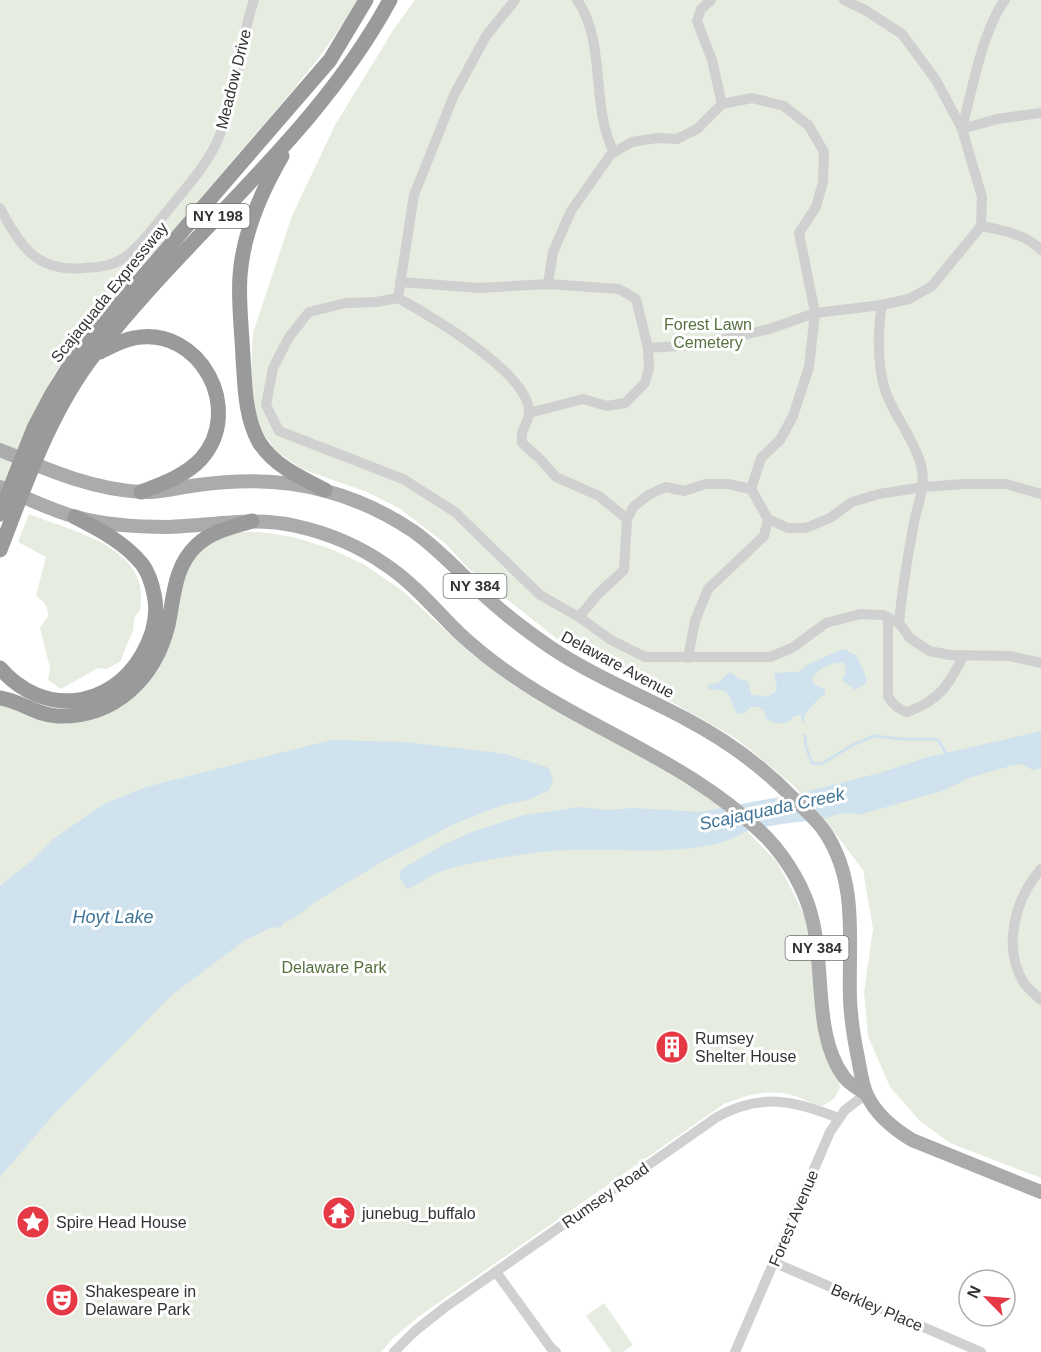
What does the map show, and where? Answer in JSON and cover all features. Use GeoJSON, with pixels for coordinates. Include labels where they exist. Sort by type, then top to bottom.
{"type":"FeatureCollection","features":[{"type":"Feature","properties":{"kind":"highway","name":"Scajaquada Expressway"},"geometry":{"type":"LineString","coordinates":[[0,514],[41,431],[70,365],[330,60],[366,0]]}},
{"type":"Feature","properties":{"kind":"highway","name":"Scajaquada Expressway"},"geometry":{"type":"LineString","coordinates":[[0,550],[41,431],[94,355],[327,97],[390,0]]}},
{"type":"Feature","properties":{"kind":"highway"},"geometry":{"type":"LineString","coordinates":[[305,121],[264,186],[246,245],[240,275],[244,378],[249,418],[268,454],[286,468],[324,490]]}},
{"type":"Feature","properties":{"kind":"highway"},"geometry":{"type":"LineString","coordinates":[[94,355],[134,338],[170,340],[193,353],[210,374],[215,387],[219,417],[210,445],[201,459],[175,478],[141,492]]}},
{"type":"Feature","properties":{"kind":"highway"},"geometry":{"type":"LineString","coordinates":[[0,668],[10,680],[46,699],[64,701],[85,699],[103,694],[122,681],[136,665],[147,646],[154,627],[156,605],[152,585],[144,566],[130,551],[108,534],[75,517]]}},
{"type":"Feature","properties":{"kind":"highway"},"geometry":{"type":"LineString","coordinates":[[0,698],[48,715],[59,716],[91,712],[106,708],[118,701],[133,690],[156,659],[168,624],[174,587],[188,556],[198,544],[215,533],[252,521]]}},
{"type":"Feature","properties":{"kind":"main road","name":"Delaware Avenue"},"geometry":{"type":"LineString","coordinates":[[0,450],[87,484],[141,492],[239,480],[292,483],[356,500],[382,512],[440,552],[494,604],[549,646],[600,676],[708,731],[756,764],[780,784],[824,830],[838,859],[849,897],[852,1026],[866,1094]]}},
{"type":"Feature","properties":{"kind":"main road","name":"Delaware Avenue"},"geometry":{"type":"LineString","coordinates":[[0,487],[75,517],[127,525],[169,527],[252,521],[294,525],[326,534],[358,548],[387,565],[470,642],[512,675],[546,697],[655,755],[719,796],[768,839],[794,876],[812,918],[818,950],[824,1017],[832,1052],[845,1080],[866,1094],[894,1129],[912,1140],[1041,1192]]}},
{"type":"Feature","properties":{"kind":"street","name":"Meadow Drive"},"geometry":{"type":"LineString","coordinates":[[0,208],[14,234],[27,250],[37,259],[55,268],[69,270],[109,266],[134,251],[192,180],[218,139],[230,107],[238,60],[254,0]]}},
{"type":"Feature","properties":{"kind":"street"},"geometry":{"type":"LineString","coordinates":[[398,298],[414,195],[454,95],[486,36],[516,0]]}},
{"type":"Feature","properties":{"kind":"street"},"geometry":{"type":"LineString","coordinates":[[577,0],[590,30],[604,127],[614,152]]}},
{"type":"Feature","properties":{"kind":"street"},"geometry":{"type":"LineString","coordinates":[[711,0],[701,9],[697,21],[712,60],[722,104]]}},
{"type":"Feature","properties":{"kind":"street"},"geometry":{"type":"LineString","coordinates":[[648,348],[692,345],[735,338],[815,313],[882,305],[909,299],[932,286],[981,226],[982,197],[962,129],[936,80],[902,34],[865,10],[844,0]]}},
{"type":"Feature","properties":{"kind":"street"},"geometry":{"type":"LineString","coordinates":[[962,129],[977,70],[998,10],[1005,0]]}},
{"type":"Feature","properties":{"kind":"street"},"geometry":{"type":"LineString","coordinates":[[548,284],[553,252],[571,211],[614,152],[632,142],[657,138],[677,139],[697,129],[722,104],[752,98],[784,106],[809,126],[824,152],[823,182],[816,207],[799,233],[815,313],[809,367],[793,416],[780,440],[761,458],[751,489],[768,519],[788,528],[806,528],[830,518],[852,502],[879,494],[965,484],[1006,484],[1041,494]]}},
{"type":"Feature","properties":{"kind":"street"},"geometry":{"type":"LineString","coordinates":[[962,129],[996,119],[1041,113]]}},
{"type":"Feature","properties":{"kind":"street"},"geometry":{"type":"LineString","coordinates":[[981,226],[1009,231],[1041,250]]}},
{"type":"Feature","properties":{"kind":"street"},"geometry":{"type":"LineString","coordinates":[[400,282],[479,288],[548,284],[619,290],[636,299],[648,348],[649,369],[645,383],[625,403],[607,406],[583,399],[529,413]]}},
{"type":"Feature","properties":{"kind":"street"},"geometry":{"type":"LineString","coordinates":[[627,519],[599,496],[556,477],[522,443],[521,433],[529,413],[524,393],[509,375],[471,343],[398,298],[376,302],[346,303],[309,312],[289,337],[273,368],[266,405],[279,431],[403,479],[455,512],[540,596],[579,617],[611,640],[645,657],[770,657],[792,648],[826,623],[860,614],[888,617],[899,623],[910,638],[929,651],[964,655],[1010,656],[1041,663]]}},
{"type":"Feature","properties":{"kind":"street"},"geometry":{"type":"LineString","coordinates":[[882,305],[878,326],[879,358],[887,398],[906,430],[921,466],[923,488],[913,524],[903,581],[899,623]]}},
{"type":"Feature","properties":{"kind":"street"},"geometry":{"type":"LineString","coordinates":[[579,617],[599,593],[624,570],[627,519],[634,506],[650,494],[666,488],[684,491],[706,484],[751,489]]}},
{"type":"Feature","properties":{"kind":"street"},"geometry":{"type":"LineString","coordinates":[[688,658],[695,621],[708,590],[764,536],[768,519]]}},
{"type":"Feature","properties":{"kind":"street"},"geometry":{"type":"LineString","coordinates":[[888,617],[888,696],[892,704],[899,709],[907,712],[926,705],[948,686],[964,655]]}},
{"type":"Feature","properties":{"kind":"street"},"geometry":{"type":"LineString","coordinates":[[1041,869],[1022,899],[1014,926],[1014,956],[1024,983],[1041,1000]]}},
{"type":"Feature","properties":{"kind":"street","name":"Forest Avenue"},"geometry":{"type":"LineString","coordinates":[[735,1352],[830,1132],[845,1110],[866,1094]]}},
{"type":"Feature","properties":{"kind":"street","name":"Rumsey Road"},"geometry":{"type":"LineString","coordinates":[[394,1352],[444,1308],[731,1109],[753,1103],[780,1100],[812,1108],[838,1118]]}},
{"type":"Feature","properties":{"kind":"street","name":"Berkley Place"},"geometry":{"type":"LineString","coordinates":[[774,1262],[981,1352]]}},
{"type":"Feature","properties":{"kind":"street"},"geometry":{"type":"LineString","coordinates":[[496,1272],[556,1352]]}},
{"type":"Feature","properties":{"kind":"green space"},"geometry":{"type":"Polygon","coordinates":[[[0,0],[357,0],[335,35],[302,79],[71,350],[52,378],[0,502],[0,0]]]}},
{"type":"Feature","properties":{"kind":"green space","name":"Forest Lawn Cemetery"},"geometry":{"type":"Polygon","coordinates":[[[415,0],[1041,0],[1041,1178],[950,1143],[920,1121],[890,1087],[868,1036],[864,992],[873,929],[863,870],[825,820],[794,786],[738,740],[557,639],[469,569],[446,544],[399,508],[367,492],[302,469],[276,451],[263,433],[255,412],[251,370],[253,333],[292,216],[335,125],[394,29],[415,0]]]}},
{"type":"Feature","properties":{"kind":"green space"},"geometry":{"type":"Polygon","coordinates":[[[29,514],[80,533],[114,550],[137,575],[141,592],[140,610],[135,616],[132,634],[121,661],[107,669],[98,668],[61,689],[48,680],[50,668],[40,628],[48,612],[45,604],[36,596],[46,557],[18,542],[29,514]]]}},
{"type":"Feature","properties":{"kind":"green space","name":"Delaware Park"},"geometry":{"type":"Polygon","coordinates":[[[232,532],[260,532],[293,537],[329,548],[365,565],[403,591],[470,653],[511,684],[543,704],[677,775],[711,799],[740,824],[776,861],[806,919],[840,1088],[834,1099],[822,1106],[795,1096],[776,1093],[750,1095],[724,1104],[418,1317],[392,1339],[381,1352],[0,1352],[0,702],[43,716],[126,702],[153,677],[162,663],[170,644],[177,588],[197,549],[232,532]]]}},
{"type":"Feature","properties":{"kind":"green space"},"geometry":{"type":"Polygon","coordinates":[[[604,1303],[633,1345],[623,1352],[612,1352],[586,1316],[604,1303]]]}},
{"type":"Feature","properties":{"kind":"water"},"geometry":{"type":"Polygon","coordinates":[[[843,649],[856,655],[866,677],[866,684],[855,690],[842,680],[846,672],[844,663],[825,666],[812,679],[815,685],[825,689],[825,694],[805,714],[793,717],[787,722],[776,723],[765,718],[765,712],[759,707],[751,707],[743,714],[737,713],[727,693],[722,690],[708,689],[708,685],[718,683],[728,673],[732,673],[739,679],[748,681],[751,694],[766,697],[775,692],[777,687],[774,673],[798,672],[807,665],[843,649]]]}},
{"type":"Feature","properties":{"kind":"water","name":"Scajaquada Creek"},"geometry":{"type":"Polygon","coordinates":[[[1041,731],[1041,768],[1033,770],[1020,764],[1010,766],[969,778],[945,790],[859,815],[842,814],[825,819],[746,831],[718,843],[687,849],[570,850],[509,857],[439,872],[407,889],[400,879],[401,870],[437,848],[469,833],[524,815],[581,807],[608,810],[634,808],[700,812],[800,793],[879,773],[925,758],[1041,731]]]}},
{"type":"Feature","properties":{"kind":"water","name":"Hoyt Lake"},"geometry":{"type":"Polygon","coordinates":[[[331,740],[406,742],[506,754],[549,768],[553,781],[549,790],[531,799],[500,806],[454,824],[380,863],[315,902],[294,918],[284,922],[281,927],[270,928],[244,941],[173,994],[55,1113],[0,1177],[0,886],[31,861],[53,839],[106,803],[146,787],[331,740]]]}},
{"type":"Feature","properties":{"kind":"waterway"},"geometry":{"type":"LineString","coordinates":[[803,714],[803,721]]}},
{"type":"Feature","properties":{"kind":"waterway"},"geometry":{"type":"LineString","coordinates":[[805,735],[806,747],[812,763],[821,764],[851,746],[874,736],[935,739],[939,741],[946,753]]}},
{"type":"Feature","properties":{"kind":"place","name":"Rumsey Shelter House"},"geometry":{"type":"Point","coordinates":[672,1047]}},
{"type":"Feature","properties":{"kind":"place","name":"junebug_buffalo"},"geometry":{"type":"Point","coordinates":[339,1213]}},
{"type":"Feature","properties":{"kind":"place","name":"Spire Head House"},"geometry":{"type":"Point","coordinates":[33,1222]}},
{"type":"Feature","properties":{"kind":"place","name":"Shakespeare in Delaware Park"},"geometry":{"type":"Point","coordinates":[62,1300]}}]}
